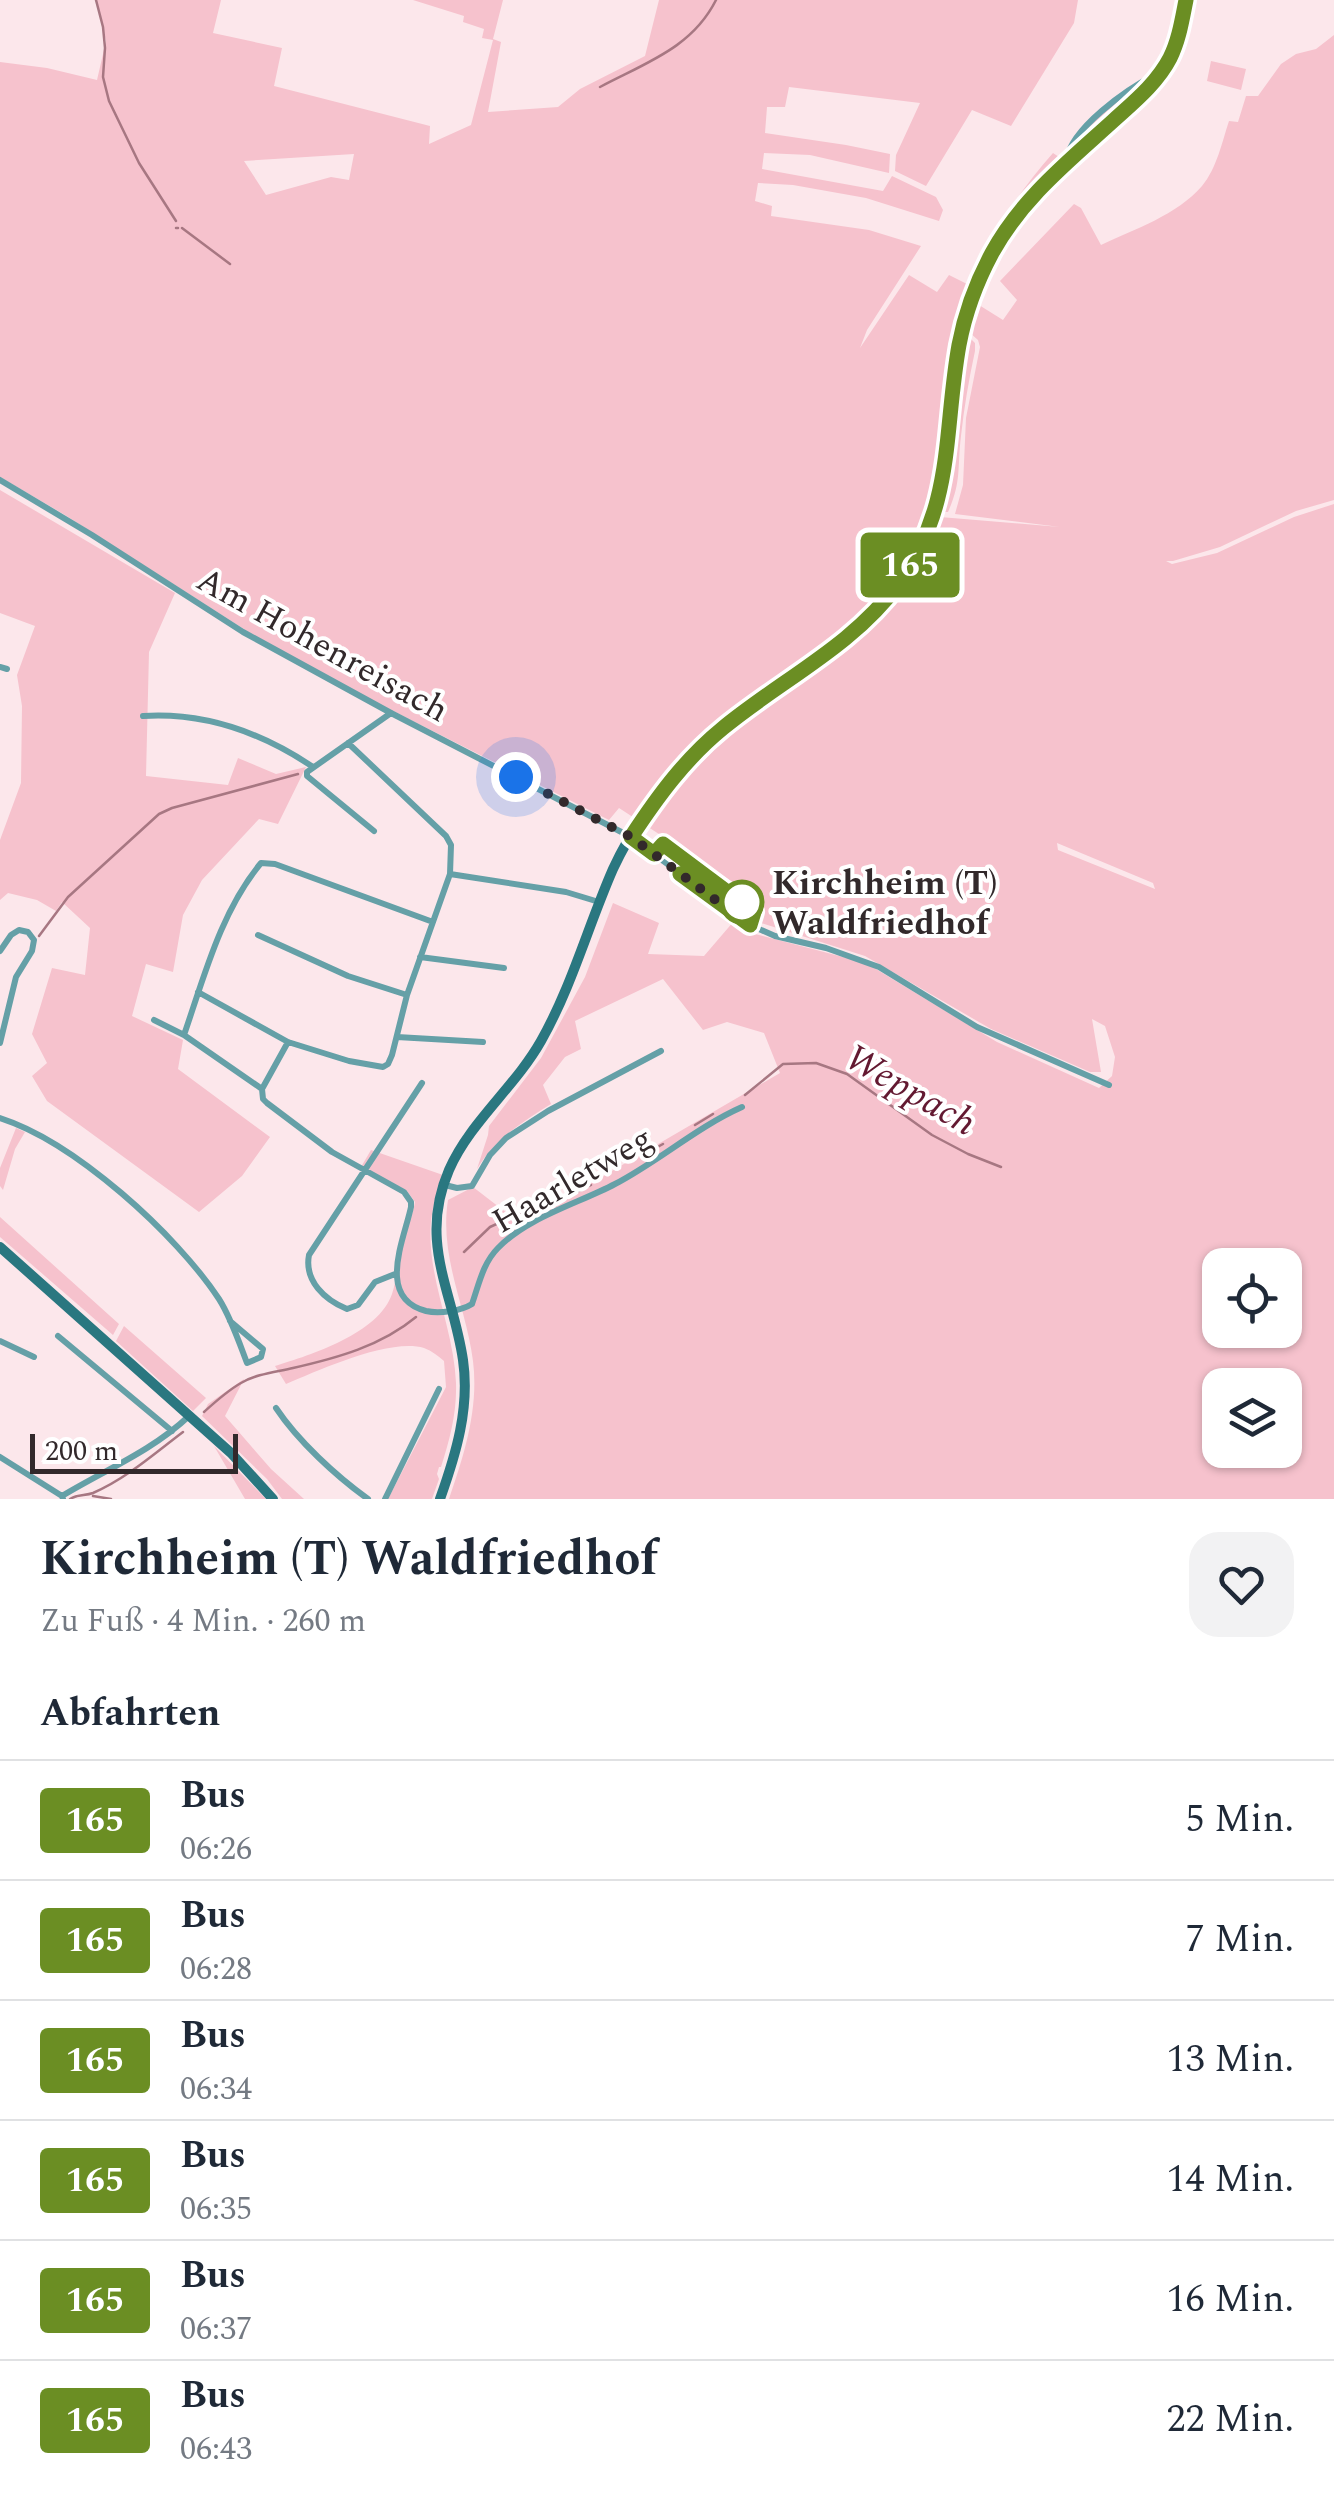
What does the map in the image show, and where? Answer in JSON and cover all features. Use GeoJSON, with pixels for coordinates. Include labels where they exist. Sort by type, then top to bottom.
{"type":"FeatureCollection","features":[{"type":"Feature","properties":{"kind":"main road"},"geometry":{"type":"LineString","coordinates":[[440,1499],[455,1455],[464,1404],[462,1360],[439,1265],[436,1225],[444,1185],[460,1149],[540,1043],[564,994],[614,867],[666,786],[723,728],[848,636],[887,598],[905,572],[925,539],[942,487],[960,345],[969,306],[993,252],[1037,190],[1139,98],[1161,72],[1176,44],[1186,0]]}},
{"type":"Feature","properties":{"kind":"main road"},"geometry":{"type":"LineString","coordinates":[[0,1247],[231,1453],[273,1499]]}},
{"type":"Feature","properties":{"kind":"street","name":"Am Hohenreisach"},"geometry":{"type":"LineString","coordinates":[[0,480],[243,632],[631,837],[750,925],[880,968],[977,1027],[1109,1085]]}},
{"type":"Feature","properties":{"kind":"street"},"geometry":{"type":"LineString","coordinates":[[374,831],[307,776],[307,772],[392,713]]}},
{"type":"Feature","properties":{"kind":"street"},"geometry":{"type":"LineString","coordinates":[[143,716],[180,716],[233,725],[314,767]]}},
{"type":"Feature","properties":{"kind":"street"},"geometry":{"type":"LineString","coordinates":[[198,992],[288,1042],[363,1064],[388,1064],[407,995],[450,874],[452,844],[431,819],[348,742]]}},
{"type":"Feature","properties":{"kind":"street"},"geometry":{"type":"LineString","coordinates":[[184,1035],[229,914],[261,862],[432,922]]}},
{"type":"Feature","properties":{"kind":"street"},"geometry":{"type":"LineString","coordinates":[[450,874],[566,892],[599,902]]}},
{"type":"Feature","properties":{"kind":"street"},"geometry":{"type":"LineString","coordinates":[[0,950],[16,932],[24,930],[32,936],[34,944],[16,977],[0,1043]]}},
{"type":"Feature","properties":{"kind":"street"},"geometry":{"type":"LineString","coordinates":[[258,934],[348,976],[407,995]]}},
{"type":"Feature","properties":{"kind":"street"},"geometry":{"type":"LineString","coordinates":[[420,957],[504,968]]}},
{"type":"Feature","properties":{"kind":"street"},"geometry":{"type":"LineString","coordinates":[[154,1020],[184,1035],[262,1089]]}},
{"type":"Feature","properties":{"kind":"street"},"geometry":{"type":"LineString","coordinates":[[397,1036],[483,1042]]}},
{"type":"Feature","properties":{"kind":"street"},"geometry":{"type":"LineString","coordinates":[[288,1042],[262,1089],[263,1099],[332,1152],[404,1192],[411,1202],[395,1274],[402,1293],[419,1308],[450,1310]]}},
{"type":"Feature","properties":{"kind":"street"},"geometry":{"type":"LineString","coordinates":[[444,1185],[465,1189],[472,1186],[490,1155],[506,1138],[548,1111],[661,1052]]}},
{"type":"Feature","properties":{"kind":"street"},"geometry":{"type":"LineString","coordinates":[[395,1274],[375,1282],[358,1306],[347,1309],[326,1297],[314,1284],[308,1270],[308,1255],[422,1083]]}},
{"type":"Feature","properties":{"kind":"street","name":"Haarletweg"},"geometry":{"type":"LineString","coordinates":[[450,1310],[472,1304],[490,1256],[510,1238],[617,1183],[742,1106]]}},
{"type":"Feature","properties":{"kind":"street"},"geometry":{"type":"LineString","coordinates":[[0,1118],[62,1148],[102,1178],[180,1250],[217,1297],[247,1364],[262,1357],[263,1349],[230,1321]]}},
{"type":"Feature","properties":{"kind":"street"},"geometry":{"type":"LineString","coordinates":[[0,1258],[20,1266]]}},
{"type":"Feature","properties":{"kind":"street"},"geometry":{"type":"LineString","coordinates":[[58,1336],[172,1431]]}},
{"type":"Feature","properties":{"kind":"street"},"geometry":{"type":"LineString","coordinates":[[0,1341],[34,1357]]}},
{"type":"Feature","properties":{"kind":"street"},"geometry":{"type":"LineString","coordinates":[[385,1499],[439,1388]]}},
{"type":"Feature","properties":{"kind":"street"},"geometry":{"type":"LineString","coordinates":[[276,1408],[347,1484],[368,1499]]}},
{"type":"Feature","properties":{"kind":"street"},"geometry":{"type":"LineString","coordinates":[[0,1457],[63,1498],[151,1447],[189,1416]]}},
{"type":"Feature","properties":{"kind":"shaded area"},"geometry":{"type":"Polygon","coordinates":[[[96,0],[221,0],[213,33],[282,48],[274,86],[430,126],[429,144],[471,125],[493,40],[482,38],[484,29],[463,22],[464,16],[413,0],[503,0],[493,39],[501,42],[488,112],[558,107],[580,89],[645,56],[659,0],[1078,0],[1074,23],[1011,126],[972,110],[926,186],[895,171],[896,155],[920,103],[789,87],[785,107],[767,107],[765,133],[890,154],[889,173],[810,155],[764,153],[762,169],[883,191],[892,176],[936,197],[943,210],[939,221],[866,198],[793,185],[758,183],[755,201],[772,206],[771,216],[869,230],[921,246],[867,330],[860,348],[909,275],[937,292],[949,275],[967,284],[1027,184],[1053,153],[1062,159],[1030,192],[997,238],[952,368],[945,438],[928,516],[1060,527],[955,514],[963,485],[966,418],[980,347],[970,333],[979,305],[1003,320],[1017,300],[1000,281],[1074,204],[1081,208],[1101,245],[1155,220],[1192,196],[1207,179],[1229,121],[1238,122],[1246,96],[1258,96],[1281,64],[1296,54],[1316,49],[1334,35],[1334,500],[1296,511],[1220,547],[1166,561],[1172,564],[1217,553],[1294,517],[1334,504],[1334,1499],[449,1499],[469,1432],[474,1379],[470,1341],[447,1241],[448,1200],[473,1187],[521,1224],[780,1073],[764,1033],[727,1022],[703,1030],[663,979],[575,1021],[581,1049],[565,1057],[543,1085],[551,1104],[500,1140],[477,1169],[489,1126],[541,1058],[585,977],[613,903],[659,923],[648,954],[704,956],[734,921],[755,934],[866,963],[997,1042],[1099,1088],[1112,1076],[1115,1057],[1105,1026],[1092,1019],[1101,1072],[1090,1072],[991,1029],[865,956],[758,922],[748,892],[619,808],[609,820],[294,661],[0,477],[0,62],[97,80],[106,41],[96,0]],[[354,154],[244,161],[266,195],[331,177],[349,180],[354,154]],[[1057,843],[1058,850],[1155,889],[1153,883],[1057,843]]]}},
{"type":"Feature","properties":{"kind":"shaded area"},"geometry":{"type":"Polygon","coordinates":[[[1211,61],[1246,69],[1241,90],[1207,81],[1211,61]]]}},
{"type":"Feature","properties":{"kind":"shaded area"},"geometry":{"type":"Polygon","coordinates":[[[1150,80],[1132,99],[1071,151],[1106,111],[1150,80]]]}},
{"type":"Feature","properties":{"kind":"shaded area"},"geometry":{"type":"Polygon","coordinates":[[[970,338],[975,351],[957,483],[948,512],[942,512],[950,479],[970,338]]]}},
{"type":"Feature","properties":{"kind":"shaded area"},"geometry":{"type":"Polygon","coordinates":[[[0,490],[175,593],[149,652],[146,776],[228,785],[238,758],[276,774],[306,767],[278,824],[259,819],[202,880],[183,915],[173,972],[146,964],[132,1016],[183,1040],[178,1069],[270,1137],[242,1176],[199,1212],[47,1101],[32,1076],[47,1063],[32,1034],[52,968],[85,975],[90,928],[62,902],[56,911],[37,900],[8,893],[0,900],[0,840],[21,783],[22,706],[17,675],[35,626],[0,613],[0,490]]]}},
{"type":"Feature","properties":{"kind":"shaded area"},"geometry":{"type":"Polygon","coordinates":[[[16,1128],[25,1132],[15,1149],[3,1190],[0,1168],[16,1128]]]}},
{"type":"Feature","properties":{"kind":"shaded area"},"geometry":{"type":"Polygon","coordinates":[[[371,1150],[443,1175],[432,1215],[431,1241],[436,1282],[451,1342],[456,1394],[450,1436],[432,1499],[388,1499],[446,1387],[444,1361],[424,1348],[392,1347],[286,1384],[275,1366],[324,1349],[359,1331],[385,1308],[392,1294],[415,1202],[407,1191],[361,1167],[371,1150]]]}},
{"type":"Feature","properties":{"kind":"shaded area"},"geometry":{"type":"Polygon","coordinates":[[[0,1217],[119,1324],[113,1335],[0,1237],[0,1217]]]}},
{"type":"Feature","properties":{"kind":"shaded area"},"geometry":{"type":"Polygon","coordinates":[[[124,1326],[206,1398],[193,1411],[116,1341],[124,1326]]]}},
{"type":"Feature","properties":{"kind":"shaded area"},"geometry":{"type":"Polygon","coordinates":[[[244,1379],[225,1416],[271,1469],[304,1499],[282,1499],[267,1479],[202,1416],[208,1404],[244,1379]]]}},
{"type":"Feature","properties":{"kind":"shaded area"},"geometry":{"type":"Polygon","coordinates":[[[214,1446],[266,1499],[245,1499],[214,1446]]]}},
{"type":"Feature","properties":{"kind":"waterway"},"geometry":{"type":"LineString","coordinates":[[96,0],[103,27],[103,77],[109,101],[139,163],[176,221]]}},
{"type":"Feature","properties":{"kind":"waterway"},"geometry":{"type":"LineString","coordinates":[[600,87],[681,42],[706,17],[716,0]]}},
{"type":"Feature","properties":{"kind":"waterway"},"geometry":{"type":"LineString","coordinates":[[182,228],[230,264]]}},
{"type":"Feature","properties":{"kind":"waterway"},"geometry":{"type":"LineString","coordinates":[[39,936],[68,897],[159,814],[298,774]]}},
{"type":"Feature","properties":{"kind":"waterway","name":"Weppach"},"geometry":{"type":"LineString","coordinates":[[745,1095],[783,1064],[816,1063],[847,1074],[932,1135],[1001,1167]]}},
{"type":"Feature","properties":{"kind":"waterway","name":"Weppach"},"geometry":{"type":"LineString","coordinates":[[695,1125],[713,1114]]}},
{"type":"Feature","properties":{"kind":"waterway","name":"Weppach"},"geometry":{"type":"LineString","coordinates":[[652,1150],[663,1144]]}},
{"type":"Feature","properties":{"kind":"waterway","name":"Weppach"},"geometry":{"type":"LineString","coordinates":[[565,1198],[591,1185]]}},
{"type":"Feature","properties":{"kind":"waterway","name":"Weppach"},"geometry":{"type":"LineString","coordinates":[[464,1252],[490,1227],[523,1212]]}},
{"type":"Feature","properties":{"kind":"waterway","name":"Weppach"},"geometry":{"type":"LineString","coordinates":[[204,1412],[247,1380],[358,1350],[416,1317]]}},
{"type":"Feature","properties":{"kind":"waterway","name":"Weppach"},"geometry":{"type":"LineString","coordinates":[[70,1499],[117,1481],[183,1432]]}},
{"type":"Feature","properties":{"kind":"waterway"},"geometry":{"type":"LineString","coordinates":[[93,1496],[111,1499]]}},
{"type":"Feature","properties":{"kind":"bus line","name":"165"},"geometry":{"type":"LineString","coordinates":[[680,874],[750,925],[754,912],[663,844],[654,854],[631,837],[666,786],[699,749],[848,636],[899,582],[925,539],[942,487],[960,345],[969,306],[984,270],[1002,236],[1037,190],[1139,98],[1161,72],[1176,44],[1186,0]]}},
{"type":"Feature","properties":{"kind":"place","name":"Kirchheim (T) Waldfriedhof"},"geometry":{"type":"Point","coordinates":[742,902]}},
{"type":"Feature","properties":{"kind":"route"},"geometry":{"type":"LineString","coordinates":[[516,777],[631,837],[733,913],[742,902]]}}]}
